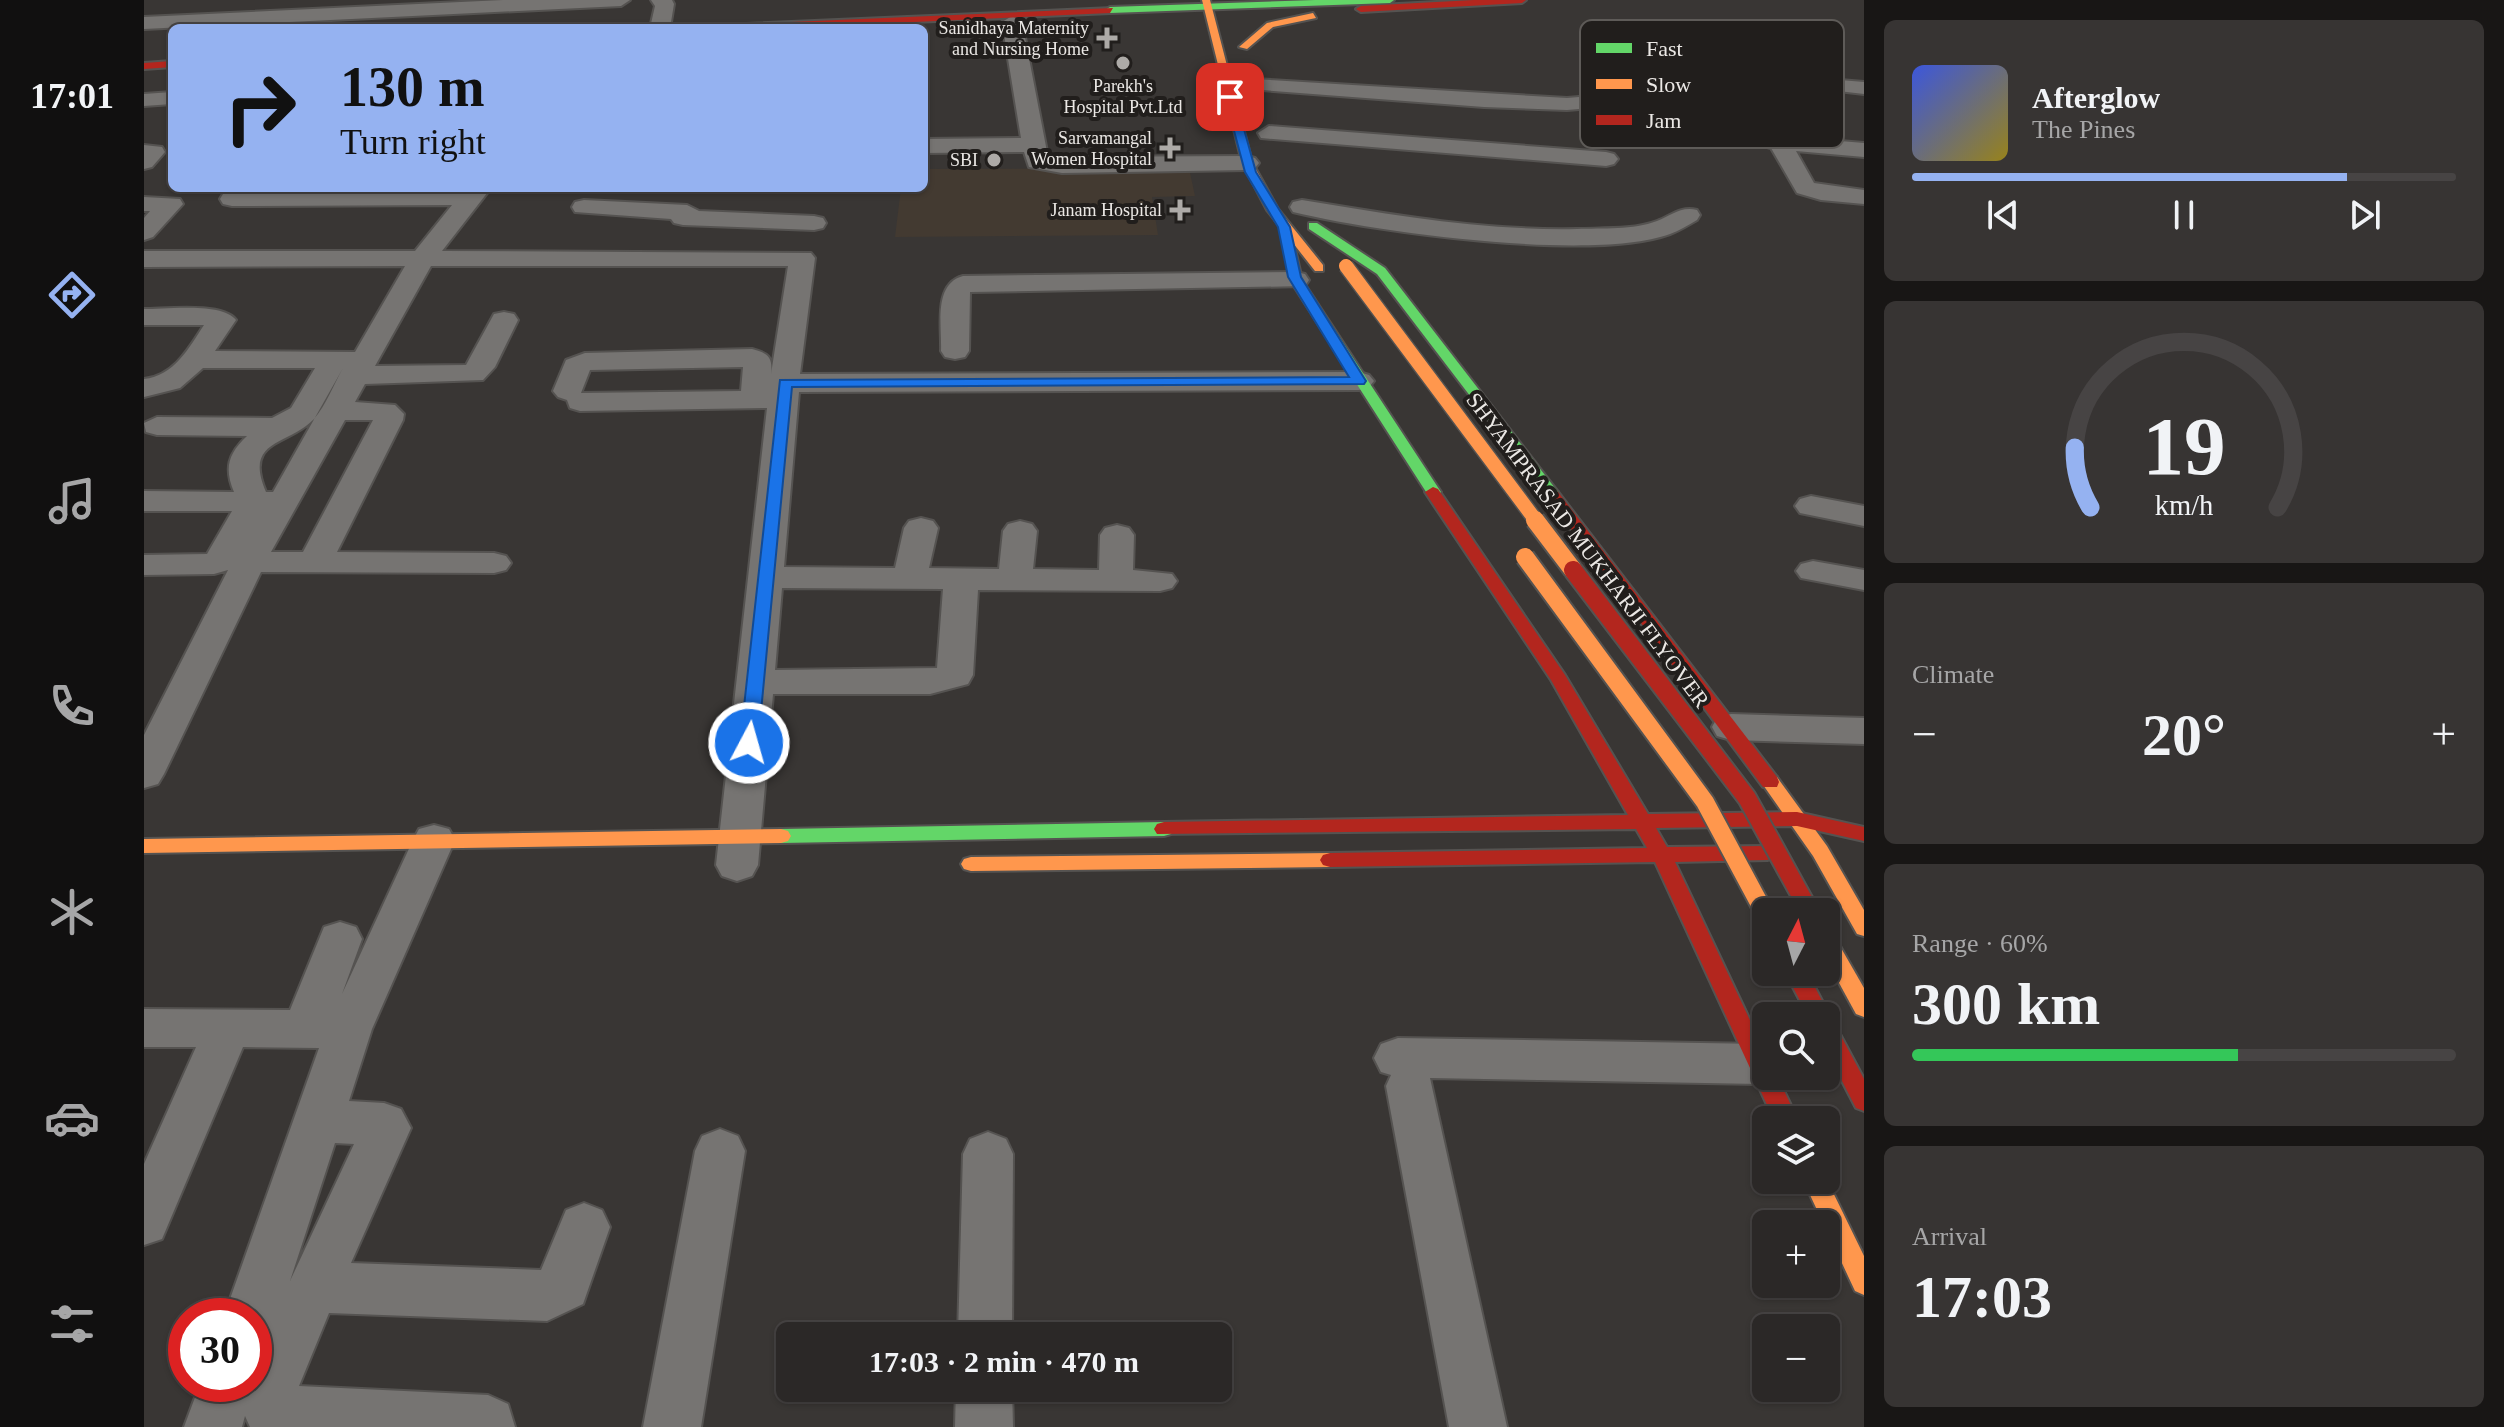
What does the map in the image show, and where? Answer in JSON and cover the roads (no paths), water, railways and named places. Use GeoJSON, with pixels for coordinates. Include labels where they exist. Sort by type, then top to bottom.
{"type":"FeatureCollection","features":[{"type":"Feature","properties":{"kind":"main road"},"geometry":{"type":"LineString","coordinates":[[1114,9],[1161,0]]}},
{"type":"Feature","properties":{"kind":"main road"},"geometry":{"type":"LineString","coordinates":[[1307,0],[1333,7]]}},
{"type":"Feature","properties":{"kind":"main road"},"geometry":{"type":"LineString","coordinates":[[1249,66],[1270,25],[1333,7],[1390,0]]}},
{"type":"Feature","properties":{"kind":"main road"},"geometry":{"type":"LineString","coordinates":[[794,24],[1006,12],[1333,7],[1522,0]]}},
{"type":"Feature","properties":{"kind":"main road"},"geometry":{"type":"LineString","coordinates":[[1136,17],[1208,7]]}},
{"type":"Feature","properties":{"kind":"main road"},"geometry":{"type":"LineString","coordinates":[[1208,7],[1247,163],[1314,276],[1359,381],[1559,679],[1662,856],[1752,1047]]}},
{"type":"Feature","properties":{"kind":"main road"},"geometry":{"type":"LineString","coordinates":[[1232,7],[1276,158]]}},
{"type":"Feature","properties":{"kind":"main road"},"geometry":{"type":"LineString","coordinates":[[912,24],[1006,12],[1136,17],[1178,26]]}},
{"type":"Feature","properties":{"kind":"main road"},"geometry":{"type":"LineString","coordinates":[[1195,40],[1219,49]]}},
{"type":"Feature","properties":{"kind":"main road"},"geometry":{"type":"LineString","coordinates":[[144,58],[168,56]]}},
{"type":"Feature","properties":{"kind":"main road"},"geometry":{"type":"LineString","coordinates":[[144,66],[168,64]]}},
{"type":"Feature","properties":{"kind":"main road"},"geometry":{"type":"LineString","coordinates":[[1303,209],[1381,271],[1731,727],[1820,851],[1864,928]]}},
{"type":"Feature","properties":{"kind":"main road","name":"SHYAMPRASAD MUKHARJI FLYOVER"},"geometry":{"type":"LineString","coordinates":[[1303,209],[1501,477],[1747,798],[1802,898]]}},
{"type":"Feature","properties":{"kind":"main road"},"geometry":{"type":"LineString","coordinates":[[1516,545],[1705,802],[1756,898]]}},
{"type":"Feature","properties":{"kind":"main road"},"geometry":{"type":"LineString","coordinates":[[144,846],[424,862],[737,858],[1797,819],[1864,834]]}},
{"type":"Feature","properties":{"kind":"main road"},"geometry":{"type":"LineString","coordinates":[[954,865],[1662,856],[1820,851],[1864,842]]}},
{"type":"Feature","properties":{"kind":"main road"},"geometry":{"type":"LineString","coordinates":[[1840,965],[1864,1008]]}},
{"type":"Feature","properties":{"kind":"main road"},"geometry":{"type":"LineString","coordinates":[[1840,1056],[1864,1101]]}},
{"type":"Feature","properties":{"kind":"main road"},"geometry":{"type":"LineString","coordinates":[[1822,1194],[1864,1283]]}},
{"type":"Feature","properties":{"kind":"street"},"geometry":{"type":"LineString","coordinates":[[173,22],[212,0]]}},
{"type":"Feature","properties":{"kind":"street"},"geometry":{"type":"LineString","coordinates":[[329,15],[351,0]]}},
{"type":"Feature","properties":{"kind":"street"},"geometry":{"type":"LineString","coordinates":[[144,23],[621,0]]}},
{"type":"Feature","properties":{"kind":"street"},"geometry":{"type":"LineString","coordinates":[[660,0],[665,4],[661,24]]}},
{"type":"Feature","properties":{"kind":"street"},"geometry":{"type":"LineString","coordinates":[[1006,12],[1037,162],[1062,166],[1247,163]]}},
{"type":"Feature","properties":{"kind":"street"},"geometry":{"type":"LineString","coordinates":[[1249,66],[1484,101],[1580,103]]}},
{"type":"Feature","properties":{"kind":"street"},"geometry":{"type":"LineString","coordinates":[[1844,86],[1864,88]]}},
{"type":"Feature","properties":{"kind":"street"},"geometry":{"type":"LineString","coordinates":[[144,100],[168,98]]}},
{"type":"Feature","properties":{"kind":"street"},"geometry":{"type":"LineString","coordinates":[[1265,121],[1606,159]]}},
{"type":"Feature","properties":{"kind":"street"},"geometry":{"type":"LineString","coordinates":[[928,146],[1034,145]]}},
{"type":"Feature","properties":{"kind":"street"},"geometry":{"type":"LineString","coordinates":[[1783,148],[1805,188],[1821,193],[1864,197]]}},
{"type":"Feature","properties":{"kind":"street"},"geometry":{"type":"LineString","coordinates":[[1840,148],[1864,150]]}},
{"type":"Feature","properties":{"kind":"street"},"geometry":{"type":"LineString","coordinates":[[659,258],[697,192]]}},
{"type":"Feature","properties":{"kind":"street"},"geometry":{"type":"LineString","coordinates":[[232,199],[357,193],[475,193]]}},
{"type":"Feature","properties":{"kind":"street"},"geometry":{"type":"LineString","coordinates":[[144,774],[249,562],[268,502],[312,417],[422,259],[475,193]]}},
{"type":"Feature","properties":{"kind":"street"},"geometry":{"type":"LineString","coordinates":[[144,204],[178,196]]}},
{"type":"Feature","properties":{"kind":"street"},"geometry":{"type":"LineString","coordinates":[[144,232],[178,196]]}},
{"type":"Feature","properties":{"kind":"street"},"geometry":{"type":"LineString","coordinates":[[584,207],[814,223]]}},
{"type":"Feature","properties":{"kind":"street"},"geometry":{"type":"LineString","coordinates":[[1303,209],[1364,219],[1562,238],[1638,233],[1678,226],[1688,215]]}},
{"type":"Feature","properties":{"kind":"street"},"geometry":{"type":"LineString","coordinates":[[144,259],[802,258],[774,394],[765,577],[737,858]]}},
{"type":"Feature","properties":{"kind":"street"},"geometry":{"type":"LineString","coordinates":[[955,351],[956,291],[963,284],[1314,276]]}},
{"type":"Feature","properties":{"kind":"street"},"geometry":{"type":"LineString","coordinates":[[144,317],[220,317],[222,320],[171,384],[144,388]]}},
{"type":"Feature","properties":{"kind":"street"},"geometry":{"type":"LineString","coordinates":[[193,359],[351,365],[473,374],[481,367],[504,320]]}},
{"type":"Feature","properties":{"kind":"street"},"geometry":{"type":"LineString","coordinates":[[774,394],[758,363],[752,358],[585,362],[576,366],[574,396],[774,394],[1359,381]]}},
{"type":"Feature","properties":{"kind":"street"},"geometry":{"type":"LineString","coordinates":[[157,426],[384,411],[389,414],[315,562]]}},
{"type":"Feature","properties":{"kind":"street"},"geometry":{"type":"LineString","coordinates":[[268,502],[243,476],[242,464],[256,442],[312,417]]}},
{"type":"Feature","properties":{"kind":"street"},"geometry":{"type":"LineString","coordinates":[[144,501],[268,502]]}},
{"type":"Feature","properties":{"kind":"street"},"geometry":{"type":"LineString","coordinates":[[144,565],[214,564],[221,560],[268,502]]}},
{"type":"Feature","properties":{"kind":"street"},"geometry":{"type":"LineString","coordinates":[[1811,506],[1864,516]]}},
{"type":"Feature","properties":{"kind":"street"},"geometry":{"type":"LineString","coordinates":[[910,578],[921,528]]}},
{"type":"Feature","properties":{"kind":"street"},"geometry":{"type":"LineString","coordinates":[[1015,579],[1020,531]]}},
{"type":"Feature","properties":{"kind":"street"},"geometry":{"type":"LineString","coordinates":[[1116,580],[1117,535]]}},
{"type":"Feature","properties":{"kind":"street"},"geometry":{"type":"LineString","coordinates":[[249,562],[494,563]]}},
{"type":"Feature","properties":{"kind":"street"},"geometry":{"type":"LineString","coordinates":[[1813,571],[1864,580]]}},
{"type":"Feature","properties":{"kind":"street"},"geometry":{"type":"LineString","coordinates":[[765,577],[1160,581]]}},
{"type":"Feature","properties":{"kind":"street"},"geometry":{"type":"LineString","coordinates":[[755,682],[930,682],[955,675],[961,579]]}},
{"type":"Feature","properties":{"kind":"street"},"geometry":{"type":"LineString","coordinates":[[1731,727],[1864,731]]}},
{"type":"Feature","properties":{"kind":"street"},"geometry":{"type":"LineString","coordinates":[[328,1029],[424,862]]}},
{"type":"Feature","properties":{"kind":"street"},"geometry":{"type":"LineString","coordinates":[[257,1298],[318,1121],[340,939]]}},
{"type":"Feature","properties":{"kind":"street"},"geometry":{"type":"LineString","coordinates":[[144,1028],[328,1029]]}},
{"type":"Feature","properties":{"kind":"street"},"geometry":{"type":"LineString","coordinates":[[144,1222],[228,1028]]}},
{"type":"Feature","properties":{"kind":"street"},"geometry":{"type":"LineString","coordinates":[[1478,1427],[1404,1072],[1752,1064]]}},
{"type":"Feature","properties":{"kind":"street"},"geometry":{"type":"LineString","coordinates":[[318,1121],[372,1122],[384,1124],[386,1128],[273,1377],[267,1398],[270,1408],[280,1413],[396,1423],[488,1424]]}},
{"type":"Feature","properties":{"kind":"street"},"geometry":{"type":"LineString","coordinates":[[672,1427],[720,1151]]}},
{"type":"Feature","properties":{"kind":"street"},"geometry":{"type":"LineString","coordinates":[[985,1322],[988,1154]]}},
{"type":"Feature","properties":{"kind":"street"},"geometry":{"type":"LineString","coordinates":[[314,1287],[547,1296],[564,1286],[584,1227]]}},
{"type":"Feature","properties":{"kind":"street"},"geometry":{"type":"LineString","coordinates":[[213,1427],[222,1402]]}},
{"type":"Feature","properties":{"kind":"street"},"geometry":{"type":"LineString","coordinates":[[984,1402],[984,1427]]}},
{"type":"Feature","properties":{"kind":"place","name":"Sanidhaya Maternity and Nursing Home"},"geometry":{"type":"Point","coordinates":[1107,38]}},
{"type":"Feature","properties":{"kind":"place","name":"Parekh's Hospital Pvt.Ltd"},"geometry":{"type":"Point","coordinates":[1123,63]}},
{"type":"Feature","properties":{"kind":"place","name":"Sarvamangal Women Hospital"},"geometry":{"type":"Point","coordinates":[1170,148]}},
{"type":"Feature","properties":{"kind":"place","name":"SBI"},"geometry":{"type":"Point","coordinates":[994,160]}},
{"type":"Feature","properties":{"kind":"place","name":"Janam Hospital"},"geometry":{"type":"Point","coordinates":[1180,210]}}]}
